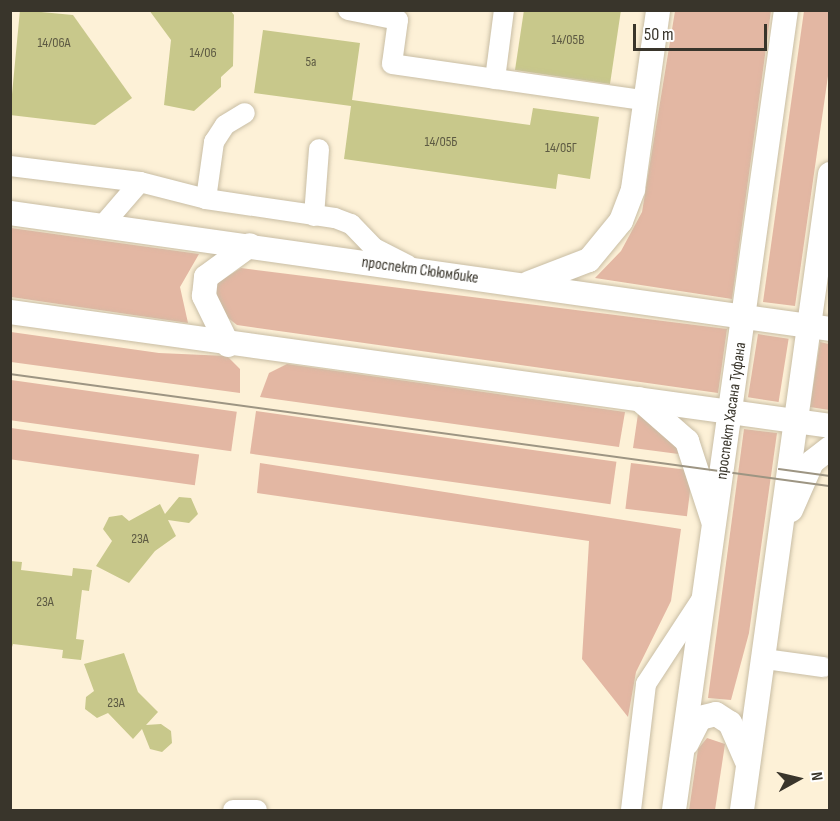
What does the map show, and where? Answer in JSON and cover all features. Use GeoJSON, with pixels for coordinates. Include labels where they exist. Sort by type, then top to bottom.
{"type":"FeatureCollection","features":[{"type":"Feature","properties":{"kind":"main road"},"geometry":{"type":"LineString","coordinates":[[520,286],[569,272],[607,244],[633,189],[643,100],[658,10]]}},
{"type":"Feature","properties":{"kind":"main road","name":"проспект Хасана Туфана"},"geometry":{"type":"LineString","coordinates":[[674,810],[732,411],[786,10]]}},
{"type":"Feature","properties":{"kind":"main road"},"geometry":{"type":"LineString","coordinates":[[742,810],[765,660],[795,420],[819,327],[830,174]]}},
{"type":"Feature","properties":{"kind":"main road","name":"проспект Сююмбике"},"geometry":{"type":"LineString","coordinates":[[10,213],[250,245],[422,272],[819,327]]}},
{"type":"Feature","properties":{"kind":"main road"},"geometry":{"type":"LineString","coordinates":[[228,345],[204,296],[206,277],[250,245]]}},
{"type":"Feature","properties":{"kind":"main road"},"geometry":{"type":"LineString","coordinates":[[10,312],[228,345],[634,396],[830,426]]}},
{"type":"Feature","properties":{"kind":"main road"},"geometry":{"type":"LineString","coordinates":[[634,396],[687,441],[714,527]]}},
{"type":"Feature","properties":{"kind":"main road"},"geometry":{"type":"LineString","coordinates":[[781,537],[806,473],[830,448]]}},
{"type":"Feature","properties":{"kind":"main road"},"geometry":{"type":"LineString","coordinates":[[682,754],[700,718],[716,714],[730,723],[748,764]]}},
{"type":"Feature","properties":{"kind":"street"},"geometry":{"type":"LineString","coordinates":[[348,10],[398,20],[392,64],[643,100]]}},
{"type":"Feature","properties":{"kind":"street"},"geometry":{"type":"LineString","coordinates":[[495,79],[504,10]]}},
{"type":"Feature","properties":{"kind":"street"},"geometry":{"type":"LineString","coordinates":[[206,200],[214,142],[225,125],[244,112]]}},
{"type":"Feature","properties":{"kind":"street"},"geometry":{"type":"LineString","coordinates":[[314,216],[319,149]]}},
{"type":"Feature","properties":{"kind":"street"},"geometry":{"type":"LineString","coordinates":[[10,166],[141,182],[206,200],[314,216],[351,224],[374,248],[422,272]]}},
{"type":"Feature","properties":{"kind":"street"},"geometry":{"type":"LineString","coordinates":[[102,226],[141,182]]}},
{"type":"Feature","properties":{"kind":"street"},"geometry":{"type":"LineString","coordinates":[[631,810],[646,684],[705,594]]}},
{"type":"Feature","properties":{"kind":"street"},"geometry":{"type":"LineString","coordinates":[[765,660],[823,667]]}},
{"type":"Feature","properties":{"kind":"street"},"geometry":{"type":"LineString","coordinates":[[233,810],[257,810]]}},
{"type":"Feature","properties":{"kind":"shaded area"},"geometry":{"type":"Polygon","coordinates":[[[675,11],[771,11],[732,299],[595,278],[621,251],[642,212],[675,11]]]}},
{"type":"Feature","properties":{"kind":"shaded area"},"geometry":{"type":"Polygon","coordinates":[[[804,11],[829,11],[830,62],[795,306],[763,302],[804,11]]]}},
{"type":"Feature","properties":{"kind":"shaded area"},"geometry":{"type":"Polygon","coordinates":[[[11,228],[199,254],[180,287],[188,323],[11,297],[11,228]]]}},
{"type":"Feature","properties":{"kind":"shaded area"},"geometry":{"type":"Polygon","coordinates":[[[241,268],[727,329],[718,393],[237,325],[218,310],[214,285],[241,268]]]}},
{"type":"Feature","properties":{"kind":"shaded area"},"geometry":{"type":"Polygon","coordinates":[[[11,332],[159,353],[227,356],[240,369],[240,393],[11,362],[11,332]]]}},
{"type":"Feature","properties":{"kind":"shaded area"},"geometry":{"type":"Polygon","coordinates":[[[758,334],[789,339],[779,402],[748,397],[758,334]]]}},
{"type":"Feature","properties":{"kind":"shaded area"},"geometry":{"type":"Polygon","coordinates":[[[820,342],[829,344],[829,410],[810,407],[820,342]]]}},
{"type":"Feature","properties":{"kind":"shaded area"},"geometry":{"type":"Polygon","coordinates":[[[287,364],[625,412],[619,447],[260,397],[269,373],[287,364]]]}},
{"type":"Feature","properties":{"kind":"shaded area"},"geometry":{"type":"Polygon","coordinates":[[[11,380],[237,412],[231,451],[10,420],[11,380]]]}},
{"type":"Feature","properties":{"kind":"shaded area"},"geometry":{"type":"Polygon","coordinates":[[[256,411],[616,462],[610,504],[250,454],[256,411]]]}},
{"type":"Feature","properties":{"kind":"shaded area"},"geometry":{"type":"Polygon","coordinates":[[[638,414],[652,420],[686,455],[633,448],[638,414]]]}},
{"type":"Feature","properties":{"kind":"shaded area"},"geometry":{"type":"Polygon","coordinates":[[[11,428],[199,454],[195,485],[10,459],[11,428]]]}},
{"type":"Feature","properties":{"kind":"shaded area"},"geometry":{"type":"Polygon","coordinates":[[[744,429],[777,433],[749,633],[731,700],[708,698],[744,429]]]}},
{"type":"Feature","properties":{"kind":"shaded area"},"geometry":{"type":"Polygon","coordinates":[[[260,463],[681,529],[671,601],[636,672],[628,717],[582,659],[589,541],[257,493],[260,463]]]}},
{"type":"Feature","properties":{"kind":"shaded area"},"geometry":{"type":"Polygon","coordinates":[[[631,463],[693,471],[687,516],[625,509],[631,463]]]}},
{"type":"Feature","properties":{"kind":"shaded area"},"geometry":{"type":"Polygon","coordinates":[[[707,738],[725,744],[715,810],[689,810],[698,749],[707,738]]]}},
{"type":"Feature","properties":{"kind":"building"},"geometry":{"type":"Polygon","coordinates":[[[20,10],[73,15],[132,98],[95,125],[10,115],[20,10]]]}},
{"type":"Feature","properties":{"kind":"building"},"geometry":{"type":"Polygon","coordinates":[[[149,10],[230,10],[234,15],[233,66],[221,77],[221,87],[194,111],[164,105],[171,40],[149,10]]]}},
{"type":"Feature","properties":{"kind":"building"},"geometry":{"type":"Polygon","coordinates":[[[524,10],[621,10],[610,84],[515,70],[524,10]]]}},
{"type":"Feature","properties":{"kind":"building"},"geometry":{"type":"Polygon","coordinates":[[[263,30],[360,43],[352,100],[530,125],[533,108],[599,117],[590,179],[558,174],[556,189],[344,159],[351,106],[254,93],[263,30]]]}},
{"type":"Feature","properties":{"kind":"building"},"geometry":{"type":"Polygon","coordinates":[[[179,497],[191,498],[198,514],[189,523],[168,520],[176,536],[155,551],[129,583],[96,566],[112,541],[103,529],[109,517],[122,515],[129,521],[160,504],[165,514],[179,497]]]}},
{"type":"Feature","properties":{"kind":"building"},"geometry":{"type":"Polygon","coordinates":[[[10,561],[22,562],[21,570],[72,576],[73,568],[92,570],[89,591],[82,590],[76,639],[84,640],[81,660],[62,658],[63,650],[13,644],[10,653],[10,561]]]}},
{"type":"Feature","properties":{"kind":"building"},"geometry":{"type":"Polygon","coordinates":[[[124,653],[138,692],[158,712],[146,725],[161,724],[171,731],[172,743],[162,752],[150,749],[142,729],[133,739],[108,713],[97,718],[85,709],[86,697],[94,691],[84,664],[124,653]]]}},
{"type":"Feature","properties":{"kind":"tram line"},"geometry":{"type":"LineString","coordinates":[[10,374],[830,486]]}},
{"type":"Feature","properties":{"kind":"tram line"},"geometry":{"type":"LineString","coordinates":[[779,469],[830,476]]}}]}
